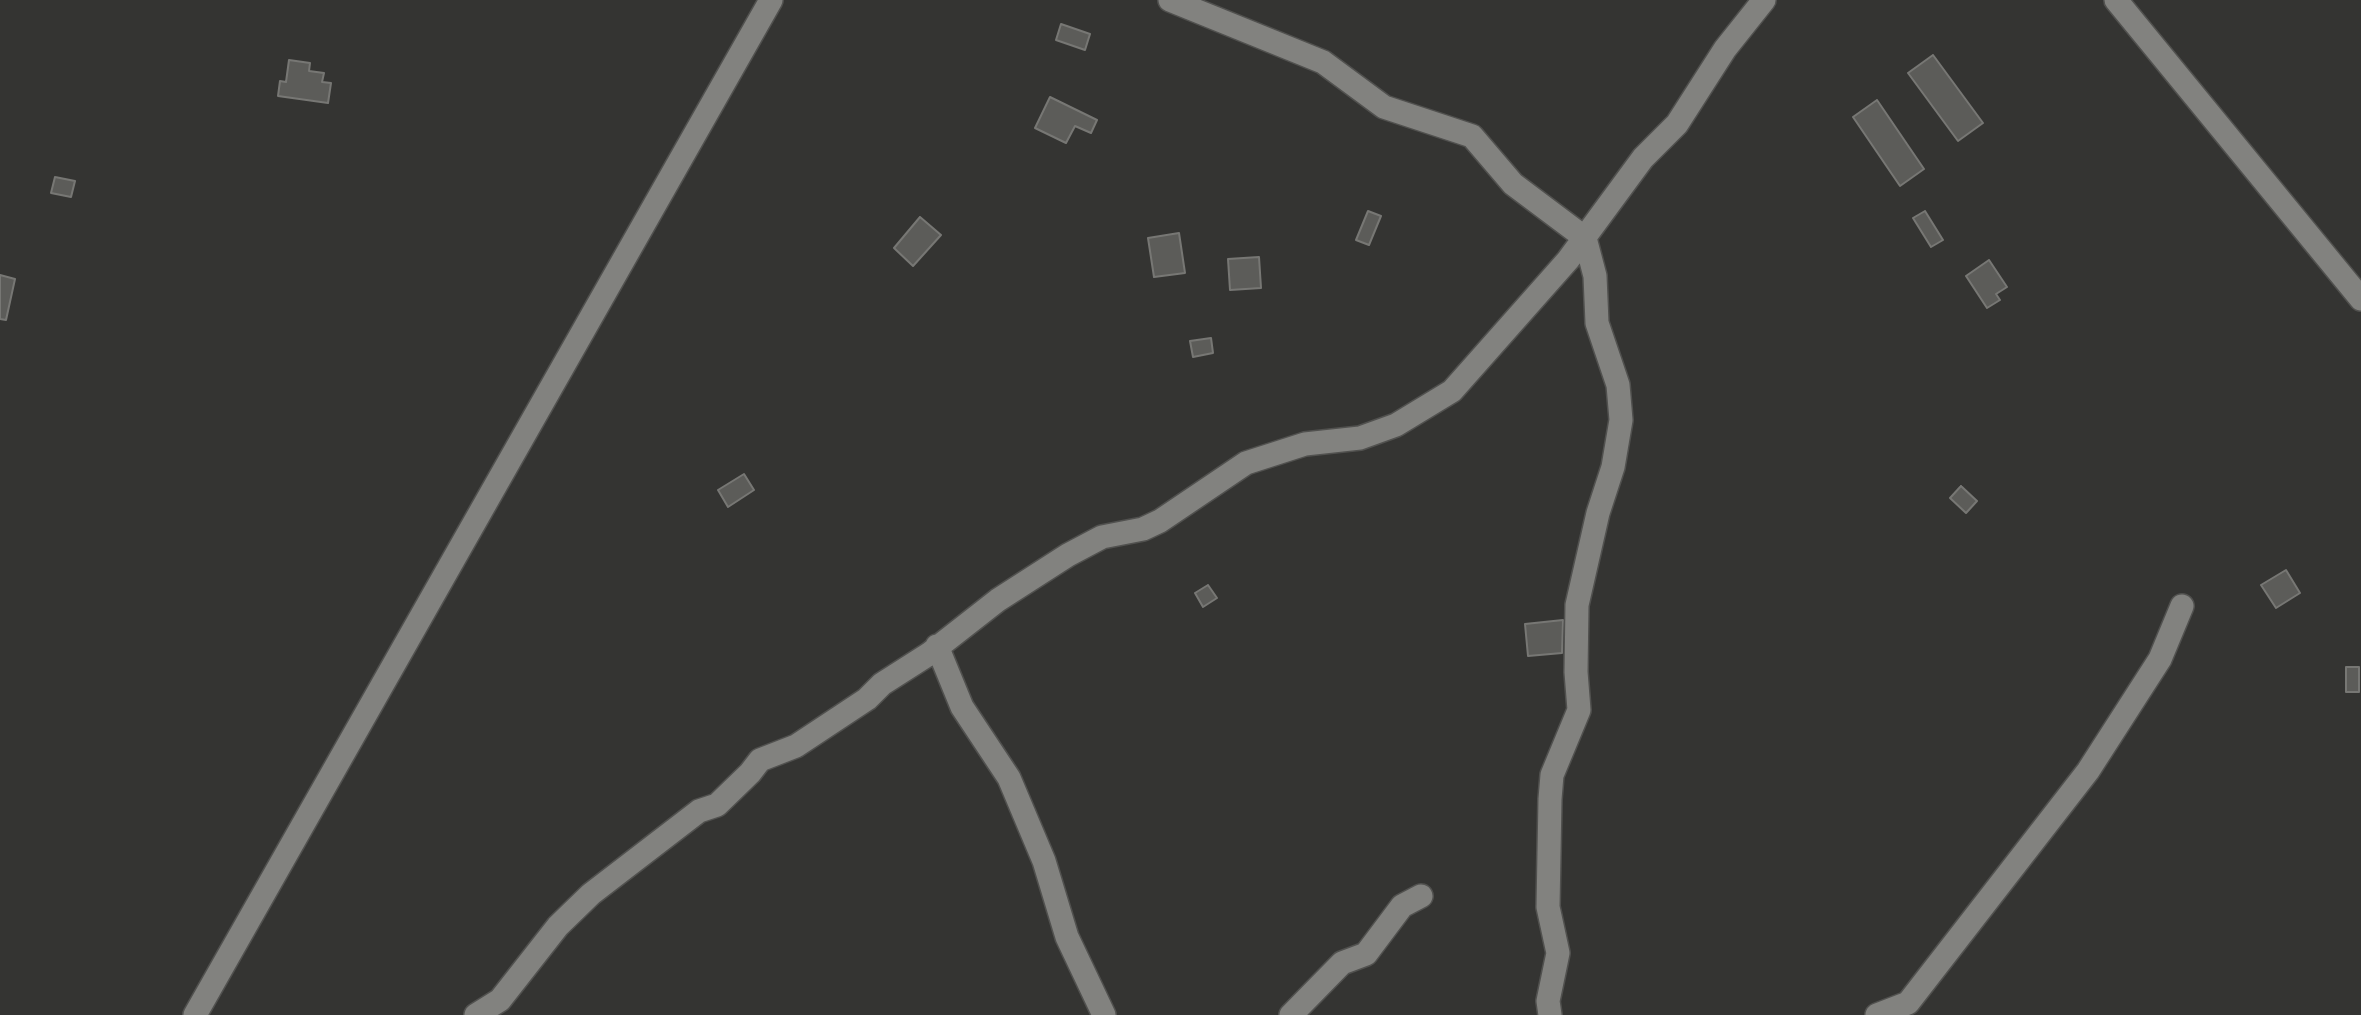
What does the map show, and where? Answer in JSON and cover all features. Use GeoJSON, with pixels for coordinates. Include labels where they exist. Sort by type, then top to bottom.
{"type":"FeatureCollection","features":[{"type":"Feature","properties":{"kind":"street"},"geometry":{"type":"LineString","coordinates":[[195,1015],[771,0]]}},
{"type":"Feature","properties":{"kind":"street"},"geometry":{"type":"LineString","coordinates":[[1170,0],[1323,62],[1384,107],[1472,136],[1513,184],[1585,238],[1595,276],[1597,323],[1618,385],[1621,420],[1614,467],[1598,513],[1577,605],[1576,672],[1579,710],[1552,775],[1549,799],[1548,906],[1558,953],[1548,1001],[1550,1015]]}},
{"type":"Feature","properties":{"kind":"street"},"geometry":{"type":"LineString","coordinates":[[477,1015],[500,1000],[558,926],[591,894],[699,811],[717,805],[760,760],[796,746],[998,600],[1068,555],[1102,537],[1143,529],[1160,521],[1246,463],[1304,444],[1360,438],[1396,425],[1452,391],[1505,334],[1585,238],[1643,158],[1676,124],[1725,49],[1764,0]]}},
{"type":"Feature","properties":{"kind":"street"},"geometry":{"type":"LineString","coordinates":[[2116,0],[2361,299]]}},
{"type":"Feature","properties":{"kind":"street"},"geometry":{"type":"LineString","coordinates":[[1877,1015],[1908,1003],[2088,771],[2160,659],[2182,606]]}},
{"type":"Feature","properties":{"kind":"street"},"geometry":{"type":"LineString","coordinates":[[937,646],[962,707],[1009,778],[1044,861],[1067,937],[1104,1015]]}},
{"type":"Feature","properties":{"kind":"street"},"geometry":{"type":"LineString","coordinates":[[1291,1015],[1342,963],[1366,954],[1402,906],[1421,896]]}},
{"type":"Feature","properties":{"kind":"building"},"geometry":{"type":"Polygon","coordinates":[[[1061,24],[1090,34],[1085,50],[1056,40],[1061,24]]]}},
{"type":"Feature","properties":{"kind":"building"},"geometry":{"type":"Polygon","coordinates":[[[1933,55],[1983,123],[1958,141],[1908,73],[1933,55]]]}},
{"type":"Feature","properties":{"kind":"building"},"geometry":{"type":"Polygon","coordinates":[[[289,60],[310,63],[309,71],[324,73],[322,82],[331,83],[328,103],[278,96],[280,81],[286,82],[289,60]]]}},
{"type":"Feature","properties":{"kind":"building"},"geometry":{"type":"Polygon","coordinates":[[[1050,97],[1097,120],[1091,133],[1075,126],[1066,143],[1035,128],[1050,97]]]}},
{"type":"Feature","properties":{"kind":"building"},"geometry":{"type":"Polygon","coordinates":[[[1877,100],[1924,169],[1900,186],[1853,117],[1877,100]]]}},
{"type":"Feature","properties":{"kind":"building"},"geometry":{"type":"Polygon","coordinates":[[[55,177],[75,181],[71,197],[51,193],[55,177]]]}},
{"type":"Feature","properties":{"kind":"building"},"geometry":{"type":"Polygon","coordinates":[[[1368,211],[1381,216],[1369,245],[1356,240],[1368,211]]]}},
{"type":"Feature","properties":{"kind":"building"},"geometry":{"type":"Polygon","coordinates":[[[1925,211],[1943,240],[1931,247],[1913,218],[1925,211]]]}},
{"type":"Feature","properties":{"kind":"building"},"geometry":{"type":"Polygon","coordinates":[[[920,217],[941,235],[913,266],[894,248],[920,217]]]}},
{"type":"Feature","properties":{"kind":"building"},"geometry":{"type":"Polygon","coordinates":[[[1179,233],[1185,273],[1154,277],[1148,238],[1179,233]]]}},
{"type":"Feature","properties":{"kind":"building"},"geometry":{"type":"Polygon","coordinates":[[[1259,257],[1261,288],[1230,290],[1228,259],[1259,257]]]}},
{"type":"Feature","properties":{"kind":"building"},"geometry":{"type":"Polygon","coordinates":[[[1989,260],[2007,287],[1996,294],[2000,300],[1987,308],[1966,276],[1989,260]]]}},
{"type":"Feature","properties":{"kind":"building"},"geometry":{"type":"Polygon","coordinates":[[[0,275],[15,279],[6,320],[0,319],[0,275]]]}},
{"type":"Feature","properties":{"kind":"building"},"geometry":{"type":"Polygon","coordinates":[[[1211,338],[1213,353],[1193,357],[1190,341],[1211,338]]]}},
{"type":"Feature","properties":{"kind":"building"},"geometry":{"type":"Polygon","coordinates":[[[744,474],[754,490],[728,507],[718,490],[744,474]]]}},
{"type":"Feature","properties":{"kind":"building"},"geometry":{"type":"Polygon","coordinates":[[[1961,486],[1977,501],[1966,513],[1950,498],[1961,486]]]}},
{"type":"Feature","properties":{"kind":"building"},"geometry":{"type":"Polygon","coordinates":[[[2286,570],[2300,593],[2276,608],[2261,585],[2286,570]]]}},
{"type":"Feature","properties":{"kind":"building"},"geometry":{"type":"Polygon","coordinates":[[[1208,585],[1217,598],[1203,607],[1195,593],[1208,585]]]}},
{"type":"Feature","properties":{"kind":"building"},"geometry":{"type":"Polygon","coordinates":[[[1563,620],[1562,653],[1528,656],[1525,624],[1563,620]]]}},
{"type":"Feature","properties":{"kind":"building"},"geometry":{"type":"Polygon","coordinates":[[[2346,667],[2359,667],[2359,692],[2346,692],[2346,667]]]}}]}
